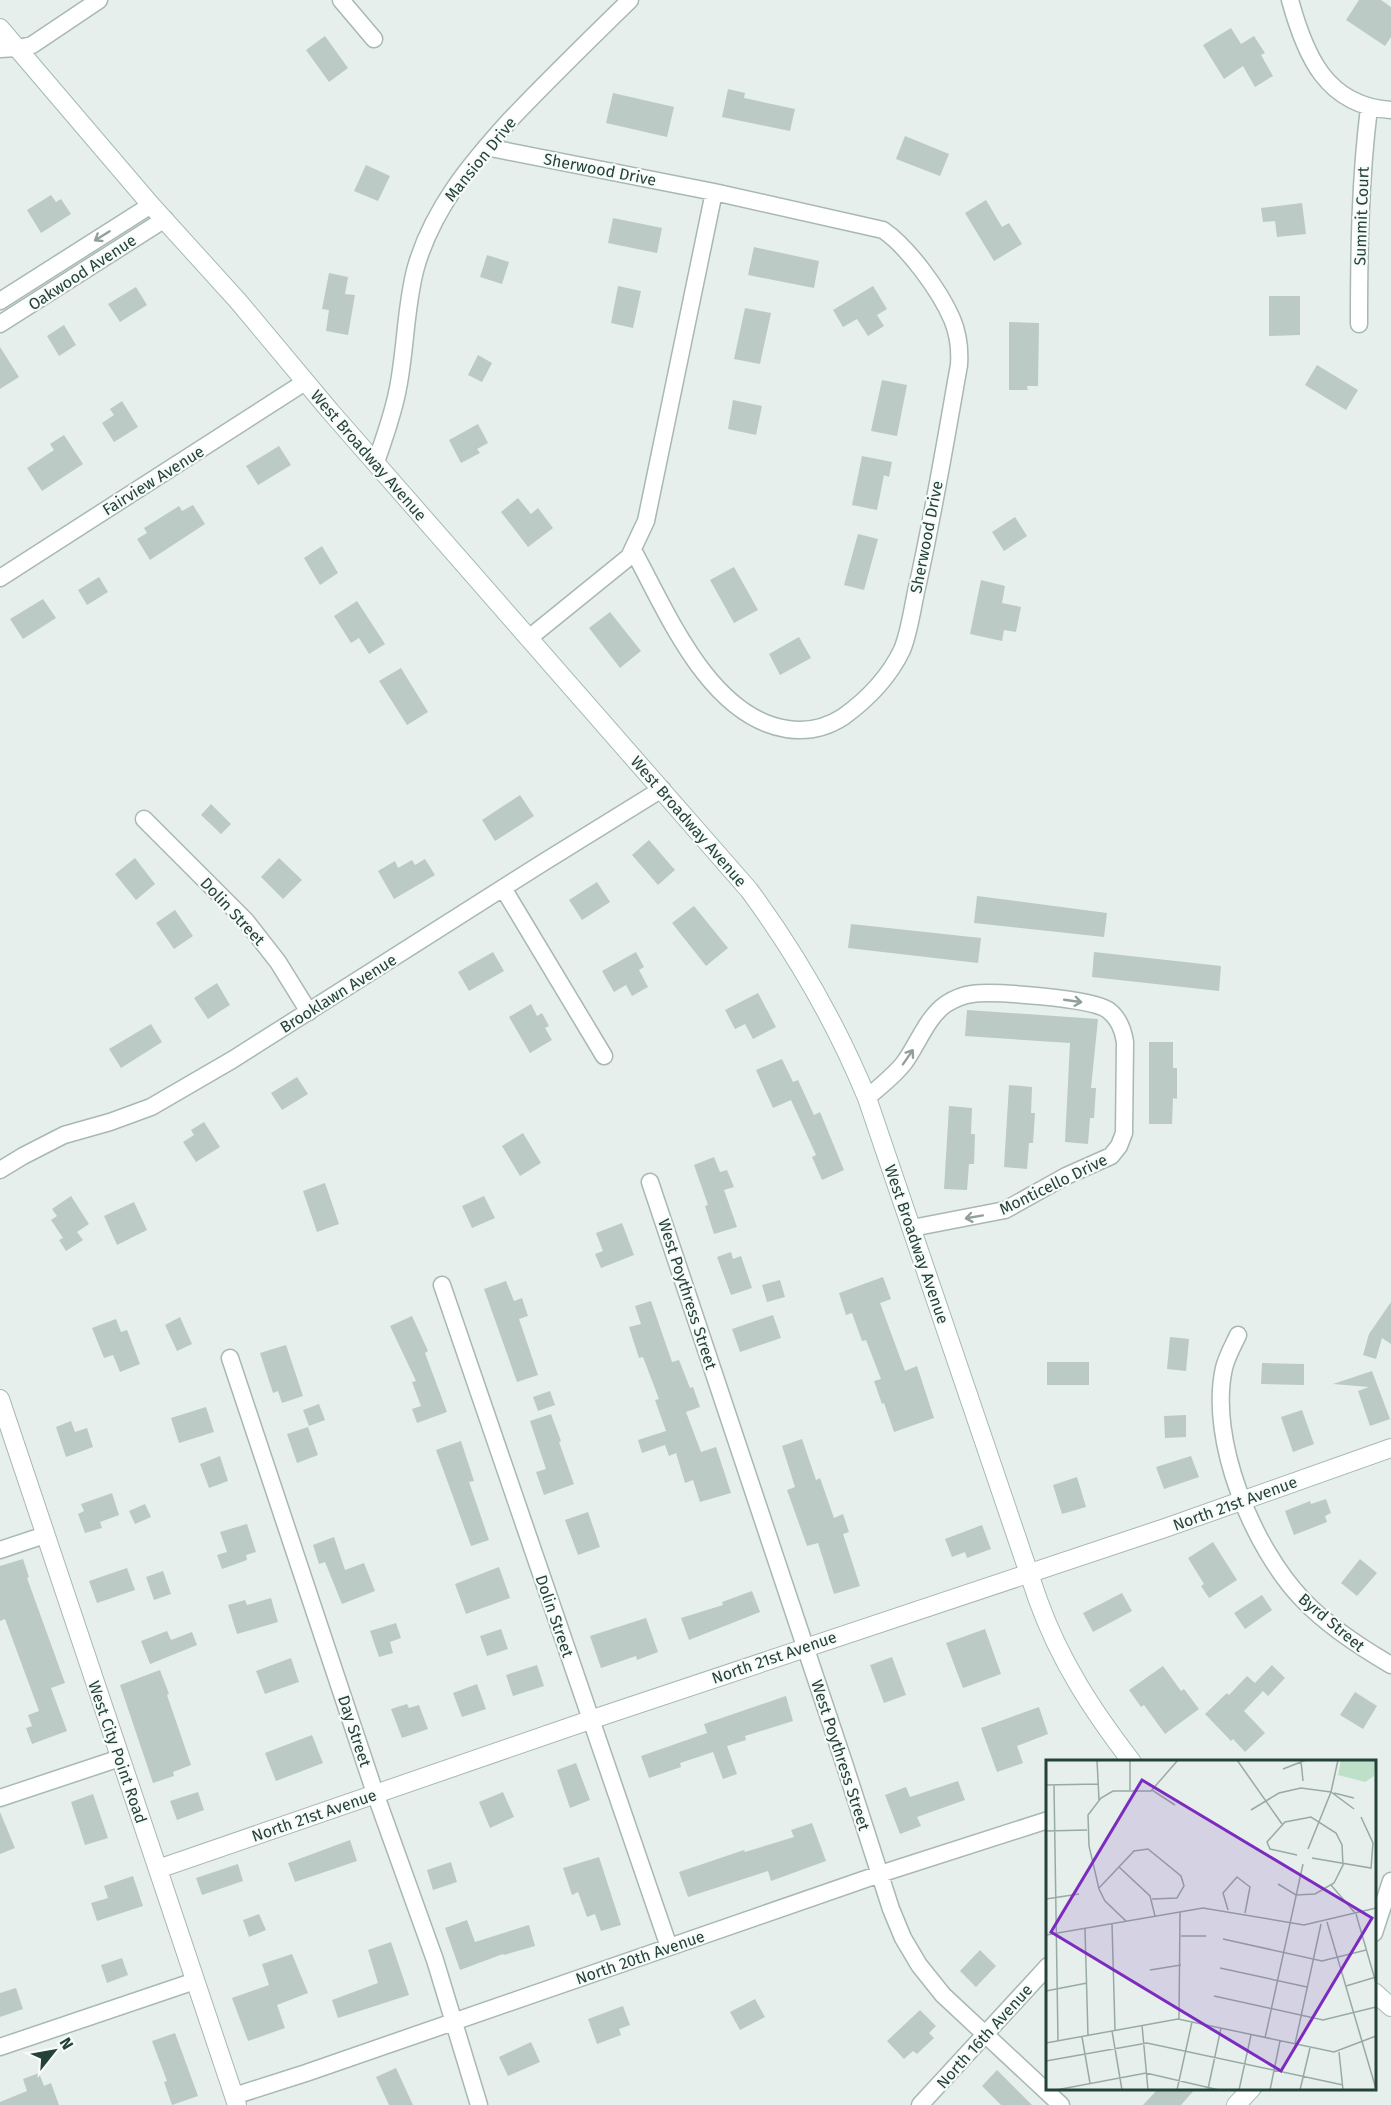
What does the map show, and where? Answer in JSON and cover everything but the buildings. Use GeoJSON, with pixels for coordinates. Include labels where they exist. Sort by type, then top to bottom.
{"type":"FeatureCollection","features":[{"type":"Feature","properties":{"kind":"main road","name":"West Broadway Avenue"},"geometry":{"type":"LineString","coordinates":[[0,28],[9,49],[165,219],[662,789],[749,890],[778,929],[822,1002],[849,1054],[867,1098],[1040,1605],[1068,1670],[1102,1723],[1131,1760]]}},
{"type":"Feature","properties":{"kind":"main road","name":"West City Point Road"},"geometry":{"type":"LineString","coordinates":[[0,1399],[235,2100]]}},
{"type":"Feature","properties":{"kind":"main road","name":"North 21st Avenue"},"geometry":{"type":"LineString","coordinates":[[158,1869],[805,1647],[1165,1528],[1391,1448]]}},
{"type":"Feature","properties":{"kind":"main road"},"geometry":{"type":"LineString","coordinates":[[1376,1994],[1391,2007]]}},
{"type":"Feature","properties":{"kind":"main road"},"geometry":{"type":"LineString","coordinates":[[1236,2105],[1250,2090]]}},
{"type":"Feature","properties":{"kind":"street"},"geometry":{"type":"LineString","coordinates":[[9,49],[32,45],[99,0]]}},
{"type":"Feature","properties":{"kind":"street"},"geometry":{"type":"LineString","coordinates":[[341,0],[374,39]]}},
{"type":"Feature","properties":{"kind":"street","name":"Mansion Drive"},"geometry":{"type":"LineString","coordinates":[[376,462],[397,392],[416,269],[426,238],[440,208],[460,178],[486,147],[533,96],[630,0]]}},
{"type":"Feature","properties":{"kind":"street"},"geometry":{"type":"LineString","coordinates":[[1290,0],[1297,25],[1320,74],[1338,92],[1369,108],[1391,110]]}},
{"type":"Feature","properties":{"kind":"street","name":"Summit Court"},"geometry":{"type":"LineString","coordinates":[[1359,324],[1363,154],[1369,108]]}},
{"type":"Feature","properties":{"kind":"street","name":"Sherwood Drive"},"geometry":{"type":"LineString","coordinates":[[486,147],[714,192],[883,230],[903,246],[952,319],[958,338],[959,365],[923,558],[903,647],[891,670],[874,690],[837,720],[824,726],[795,730],[778,728],[741,711],[725,697],[700,666],[678,633],[633,550]]}},
{"type":"Feature","properties":{"kind":"street"},"geometry":{"type":"LineString","coordinates":[[530,638],[628,557],[646,521],[714,192]]}},
{"type":"Feature","properties":{"kind":"street","name":"Oakwood Avenue"},"geometry":{"type":"LineString","coordinates":[[0,301],[151,205]]}},
{"type":"Feature","properties":{"kind":"street","name":"Oakwood Avenue"},"geometry":{"type":"LineString","coordinates":[[0,324],[165,219]]}},
{"type":"Feature","properties":{"kind":"street","name":"Fairview Avenue"},"geometry":{"type":"LineString","coordinates":[[0,578],[306,382]]}},
{"type":"Feature","properties":{"kind":"street","name":"Brooklawn Avenue"},"geometry":{"type":"LineString","coordinates":[[0,1170],[64,1135],[151,1107],[232,1060],[662,789]]}},
{"type":"Feature","properties":{"kind":"street","name":"Dolin Street"},"geometry":{"type":"LineString","coordinates":[[144,819],[246,921],[278,962],[309,1012]]}},
{"type":"Feature","properties":{"kind":"street"},"geometry":{"type":"LineString","coordinates":[[503,888],[604,1056]]}},
{"type":"Feature","properties":{"kind":"street","name":"Monticello Drive"},"geometry":{"type":"LineString","coordinates":[[867,1098],[902,1066],[934,1015],[946,1004],[960,997],[973,994],[1008,993],[1096,1004],[1115,1016],[1123,1029],[1125,1041],[1124,1133],[1119,1146],[1111,1156],[1066,1176],[997,1213],[912,1228]]}},
{"type":"Feature","properties":{"kind":"street","name":"West Poythress Street"},"geometry":{"type":"LineString","coordinates":[[650,1182],[891,1909],[903,1938],[919,1965],[943,1995],[1061,2105]]}},
{"type":"Feature","properties":{"kind":"street","name":"Dolin Street"},"geometry":{"type":"LineString","coordinates":[[442,1285],[669,1947]]}},
{"type":"Feature","properties":{"kind":"street","name":"Byrd Street"},"geometry":{"type":"LineString","coordinates":[[1238,1335],[1227,1355],[1223,1370],[1221,1400],[1223,1429],[1242,1500],[1267,1553],[1303,1600],[1323,1618],[1391,1665]]}},
{"type":"Feature","properties":{"kind":"street","name":"Day Street"},"geometry":{"type":"LineString","coordinates":[[230,1358],[375,1793],[435,1960],[479,2105]]}},
{"type":"Feature","properties":{"kind":"street"},"geometry":{"type":"LineString","coordinates":[[0,1550],[45,1534]]}},
{"type":"Feature","properties":{"kind":"street"},"geometry":{"type":"LineString","coordinates":[[0,1798],[120,1758]]}},
{"type":"Feature","properties":{"kind":"street","name":"North 20th Avenue"},"geometry":{"type":"LineString","coordinates":[[235,2100],[454,2021],[880,1874],[1046,1820]]}},
{"type":"Feature","properties":{"kind":"street"},"geometry":{"type":"LineString","coordinates":[[1376,1927],[1391,1881]]}},
{"type":"Feature","properties":{"kind":"street","name":"North 16th Avenue"},"geometry":{"type":"LineString","coordinates":[[920,2105],[1046,1967]]}},
{"type":"Feature","properties":{"kind":"street"},"geometry":{"type":"LineString","coordinates":[[0,2047],[195,1981]]}}]}
